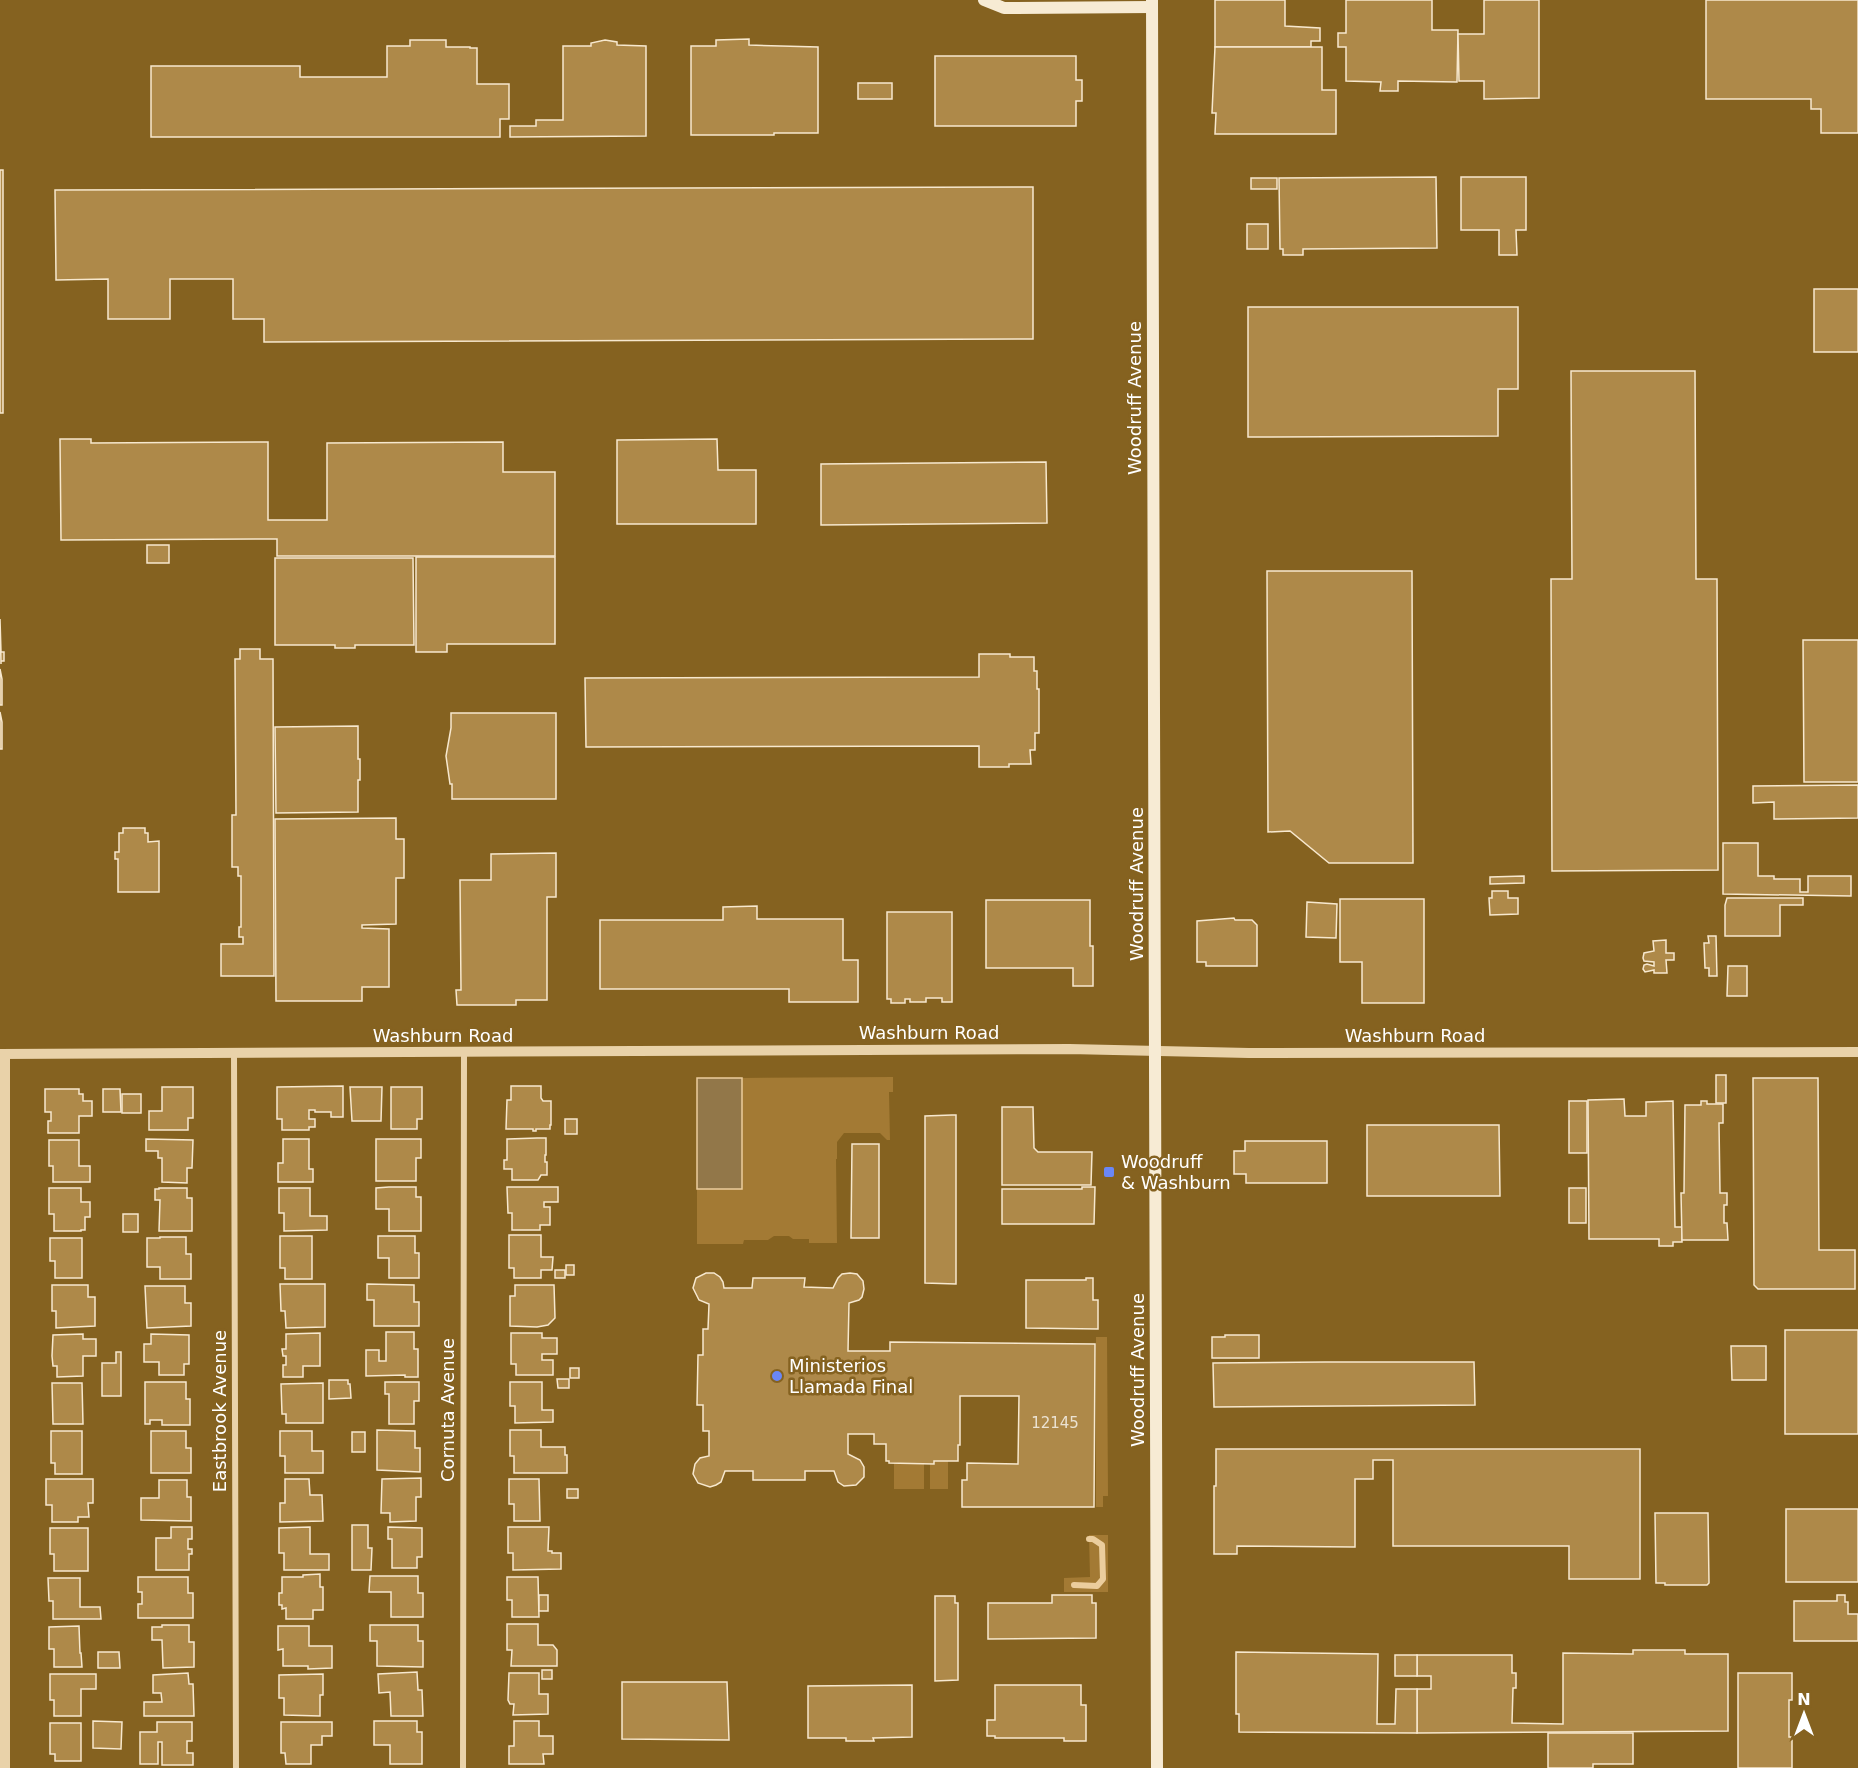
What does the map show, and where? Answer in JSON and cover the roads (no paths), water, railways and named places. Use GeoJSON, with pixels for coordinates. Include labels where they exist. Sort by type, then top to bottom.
{"type":"FeatureCollection","features":[{"type":"Feature","properties":{"kind":"main road"},"geometry":{"type":"LineString","coordinates":[[984,0],[1004,8],[1152,4]]}},
{"type":"Feature","properties":{"kind":"main road","name":"Woodruff Avenue"},"geometry":{"type":"LineString","coordinates":[[1152,4],[1157,1768]]}},
{"type":"Feature","properties":{"kind":"street","name":"Washburn Road"},"geometry":{"type":"LineString","coordinates":[[2,1054],[1059,1049],[1858,1052]]}},
{"type":"Feature","properties":{"kind":"street","name":"Cornuta Avenue"},"geometry":{"type":"LineString","coordinates":[[463,1768],[464,1052]]}},
{"type":"Feature","properties":{"kind":"street","name":"Eastbrook Avenue"},"geometry":{"type":"LineString","coordinates":[[234,1053],[236,1768]]}},
{"type":"Feature","properties":{"kind":"street"},"geometry":{"type":"LineString","coordinates":[[2,1054],[5,1768]]}},
{"type":"Feature","properties":{"kind":"waterway"},"geometry":{"type":"LineString","coordinates":[[1074,1585],[1097,1586],[1103,1579],[1102,1545],[1089,1539]]}},
{"type":"Feature","properties":{"kind":"place","name":"Woodruff & Washburn"},"geometry":{"type":"Point","coordinates":[1109,1172]}},
{"type":"Feature","properties":{"kind":"place","name":"Ministerios Llamada Final"},"geometry":{"type":"Point","coordinates":[777,1376]}}]}
